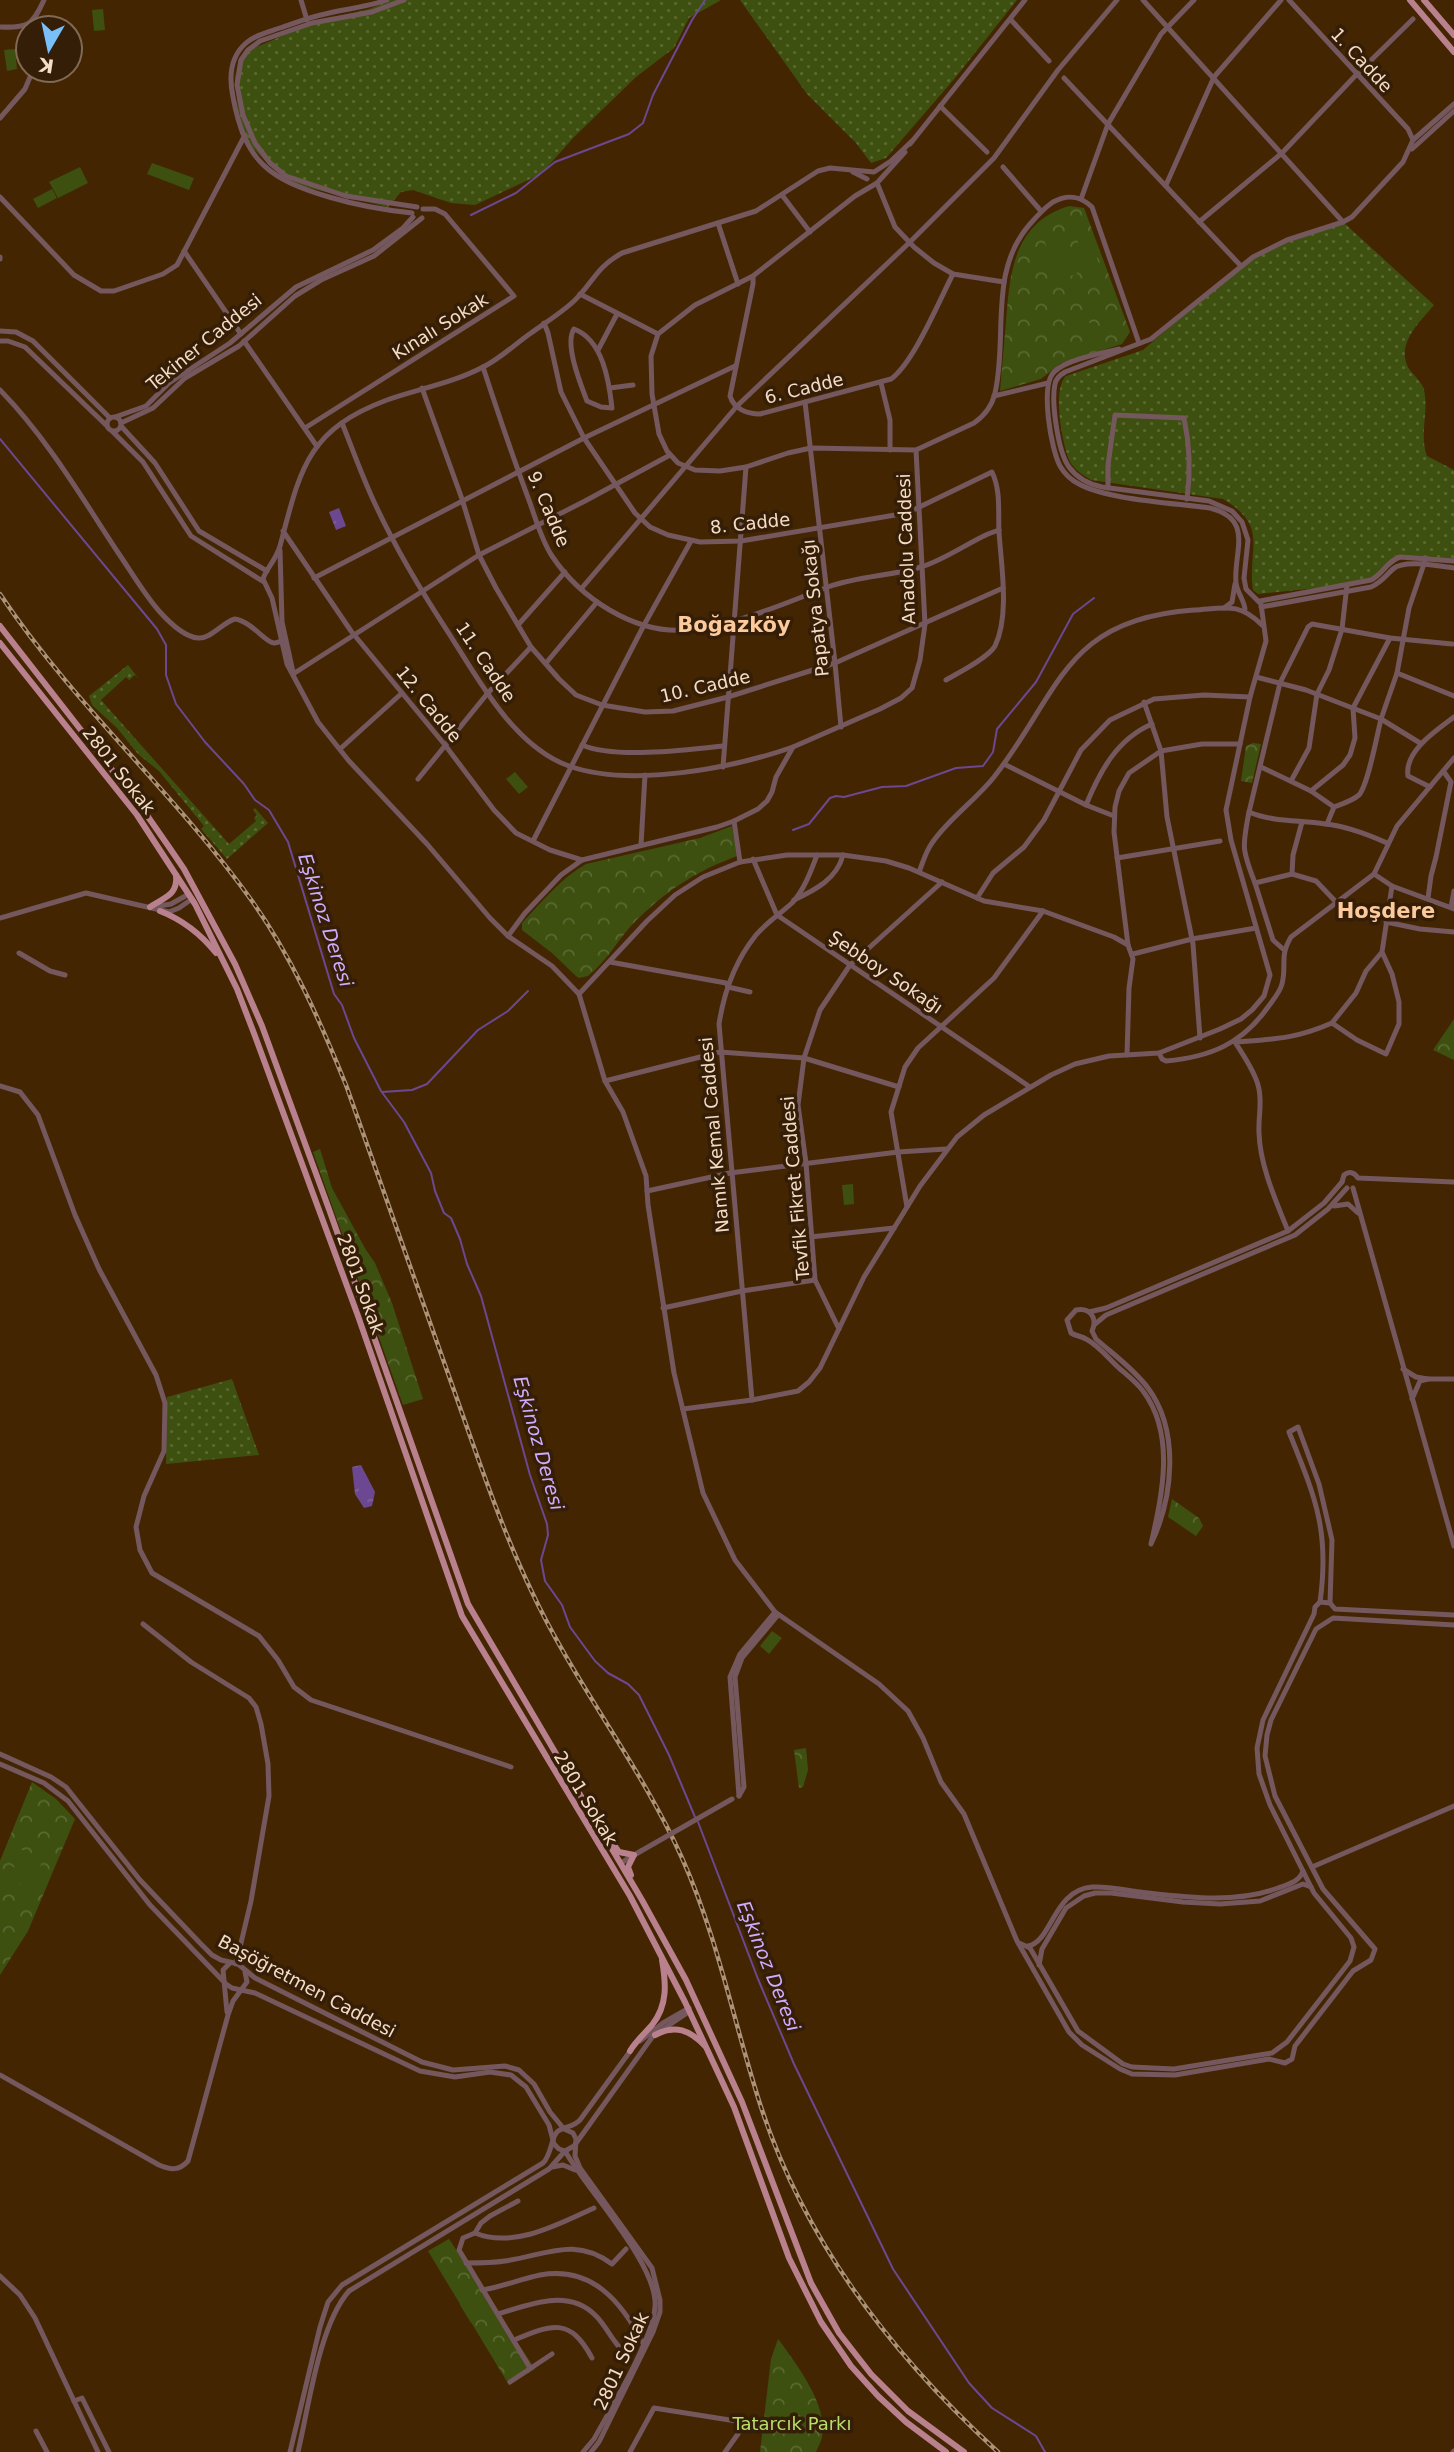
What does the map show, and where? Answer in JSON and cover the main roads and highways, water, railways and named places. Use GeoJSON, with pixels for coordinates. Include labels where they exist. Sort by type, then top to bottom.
{"type":"FeatureCollection","features":[{"type":"Feature","properties":{"kind":"main road"},"geometry":{"type":"LineString","coordinates":[[1410,0],[1454,52]]}},
{"type":"Feature","properties":{"kind":"main road"},"geometry":{"type":"LineString","coordinates":[[1424,0],[1454,35]]}},
{"type":"Feature","properties":{"kind":"main road","name":"2801 Sokak"},"geometry":{"type":"LineString","coordinates":[[0,626],[144,811],[235,964],[262,1026],[334,1222],[463,1593],[650,1914]]}},
{"type":"Feature","properties":{"kind":"main road","name":"2801 Sokak"},"geometry":{"type":"LineString","coordinates":[[0,643],[137,815],[192,894],[255,1036],[326,1227],[462,1616],[613,1868],[691,2010]]}},
{"type":"Feature","properties":{"kind":"main road"},"geometry":{"type":"LineString","coordinates":[[147,907],[171,895],[177,880],[174,870]]}},
{"type":"Feature","properties":{"kind":"main road"},"geometry":{"type":"LineString","coordinates":[[160,911],[196,930],[223,961]]}},
{"type":"Feature","properties":{"kind":"main road"},"geometry":{"type":"LineString","coordinates":[[596,1822],[605,1830],[619,1852],[634,1855],[629,1870],[693,1994],[762,2150],[811,2283],[839,2333],[871,2375],[908,2411],[964,2452]]}},
{"type":"Feature","properties":{"kind":"main road"},"geometry":{"type":"LineString","coordinates":[[613,1868],[621,1863]]}},
{"type":"Feature","properties":{"kind":"main road"},"geometry":{"type":"LineString","coordinates":[[631,2051],[654,2022],[664,2004],[665,1979],[661,1955]]}},
{"type":"Feature","properties":{"kind":"main road"},"geometry":{"type":"LineString","coordinates":[[693,1994],[695,2002],[691,2010],[734,2107],[789,2258],[821,2322],[851,2366],[878,2396],[906,2422],[946,2452]]}},
{"type":"Feature","properties":{"kind":"main road"},"geometry":{"type":"LineString","coordinates":[[691,2010],[699,2017],[719,2060],[732,2080]]}},
{"type":"Feature","properties":{"kind":"main road"},"geometry":{"type":"LineString","coordinates":[[654,2035],[676,2029],[688,2031],[709,2052]]}},
{"type":"Feature","properties":{"kind":"water"},"geometry":{"type":"Polygon","coordinates":[[[339,508],[346,526],[336,530],[329,512],[339,508]]]}},
{"type":"Feature","properties":{"kind":"water"},"geometry":{"type":"Polygon","coordinates":[[[361,1465],[375,1492],[372,1506],[364,1508],[355,1494],[352,1467],[361,1465]]]}},
{"type":"Feature","properties":{"kind":"waterway"},"geometry":{"type":"LineString","coordinates":[[471,215],[516,193],[555,162],[629,134],[643,123],[653,95],[705,0]]}},
{"type":"Feature","properties":{"kind":"waterway","name":"Eşkinoz Deresi"},"geometry":{"type":"LineString","coordinates":[[0,439],[157,629],[166,645],[166,675],[176,704],[255,800],[269,810],[288,842],[334,994],[342,1005],[354,1038],[381,1091],[404,1122],[431,1173],[435,1191],[444,1213],[451,1218],[481,1296],[530,1475],[547,1524],[548,1535],[541,1560],[545,1581],[562,1605],[570,1627],[595,1661],[639,1695],[669,1755],[695,1817]]}},
{"type":"Feature","properties":{"kind":"waterway"},"geometry":{"type":"LineString","coordinates":[[793,830],[809,824],[830,798],[882,787],[906,786],[956,768],[983,766],[993,752],[997,729],[1036,682],[1073,614],[1094,598]]}},
{"type":"Feature","properties":{"kind":"waterway"},"geometry":{"type":"LineString","coordinates":[[382,1092],[412,1090],[427,1084],[478,1030],[508,1011],[528,991]]}},
{"type":"Feature","properties":{"kind":"waterway","name":"Eşkinoz Deresi"},"geometry":{"type":"LineString","coordinates":[[698,1822],[758,1979],[794,2064],[893,2269],[969,2383],[992,2408],[1036,2436],[1045,2452]]}},
{"type":"Feature","properties":{"kind":"railway"},"geometry":{"type":"LineString","coordinates":[[0,594],[59,673],[222,861],[280,944],[315,1013],[346,1085],[479,1461],[519,1565],[567,1658],[665,1823],[695,1888],[716,1950],[761,2107],[802,2205],[828,2251],[889,2337],[960,2416],[998,2452]]}},
{"type":"Feature","properties":{"kind":"district","name":"Boğazköy"},"geometry":{"type":"Point","coordinates":[734,625]}},
{"type":"Feature","properties":{"kind":"district","name":"Hoşdere"},"geometry":{"type":"Point","coordinates":[1386,911]}},
{"type":"Feature","properties":{"kind":"park label","name":"Tatarcık Parkı"},"geometry":{"type":"Point","coordinates":[792,2423]}}]}
